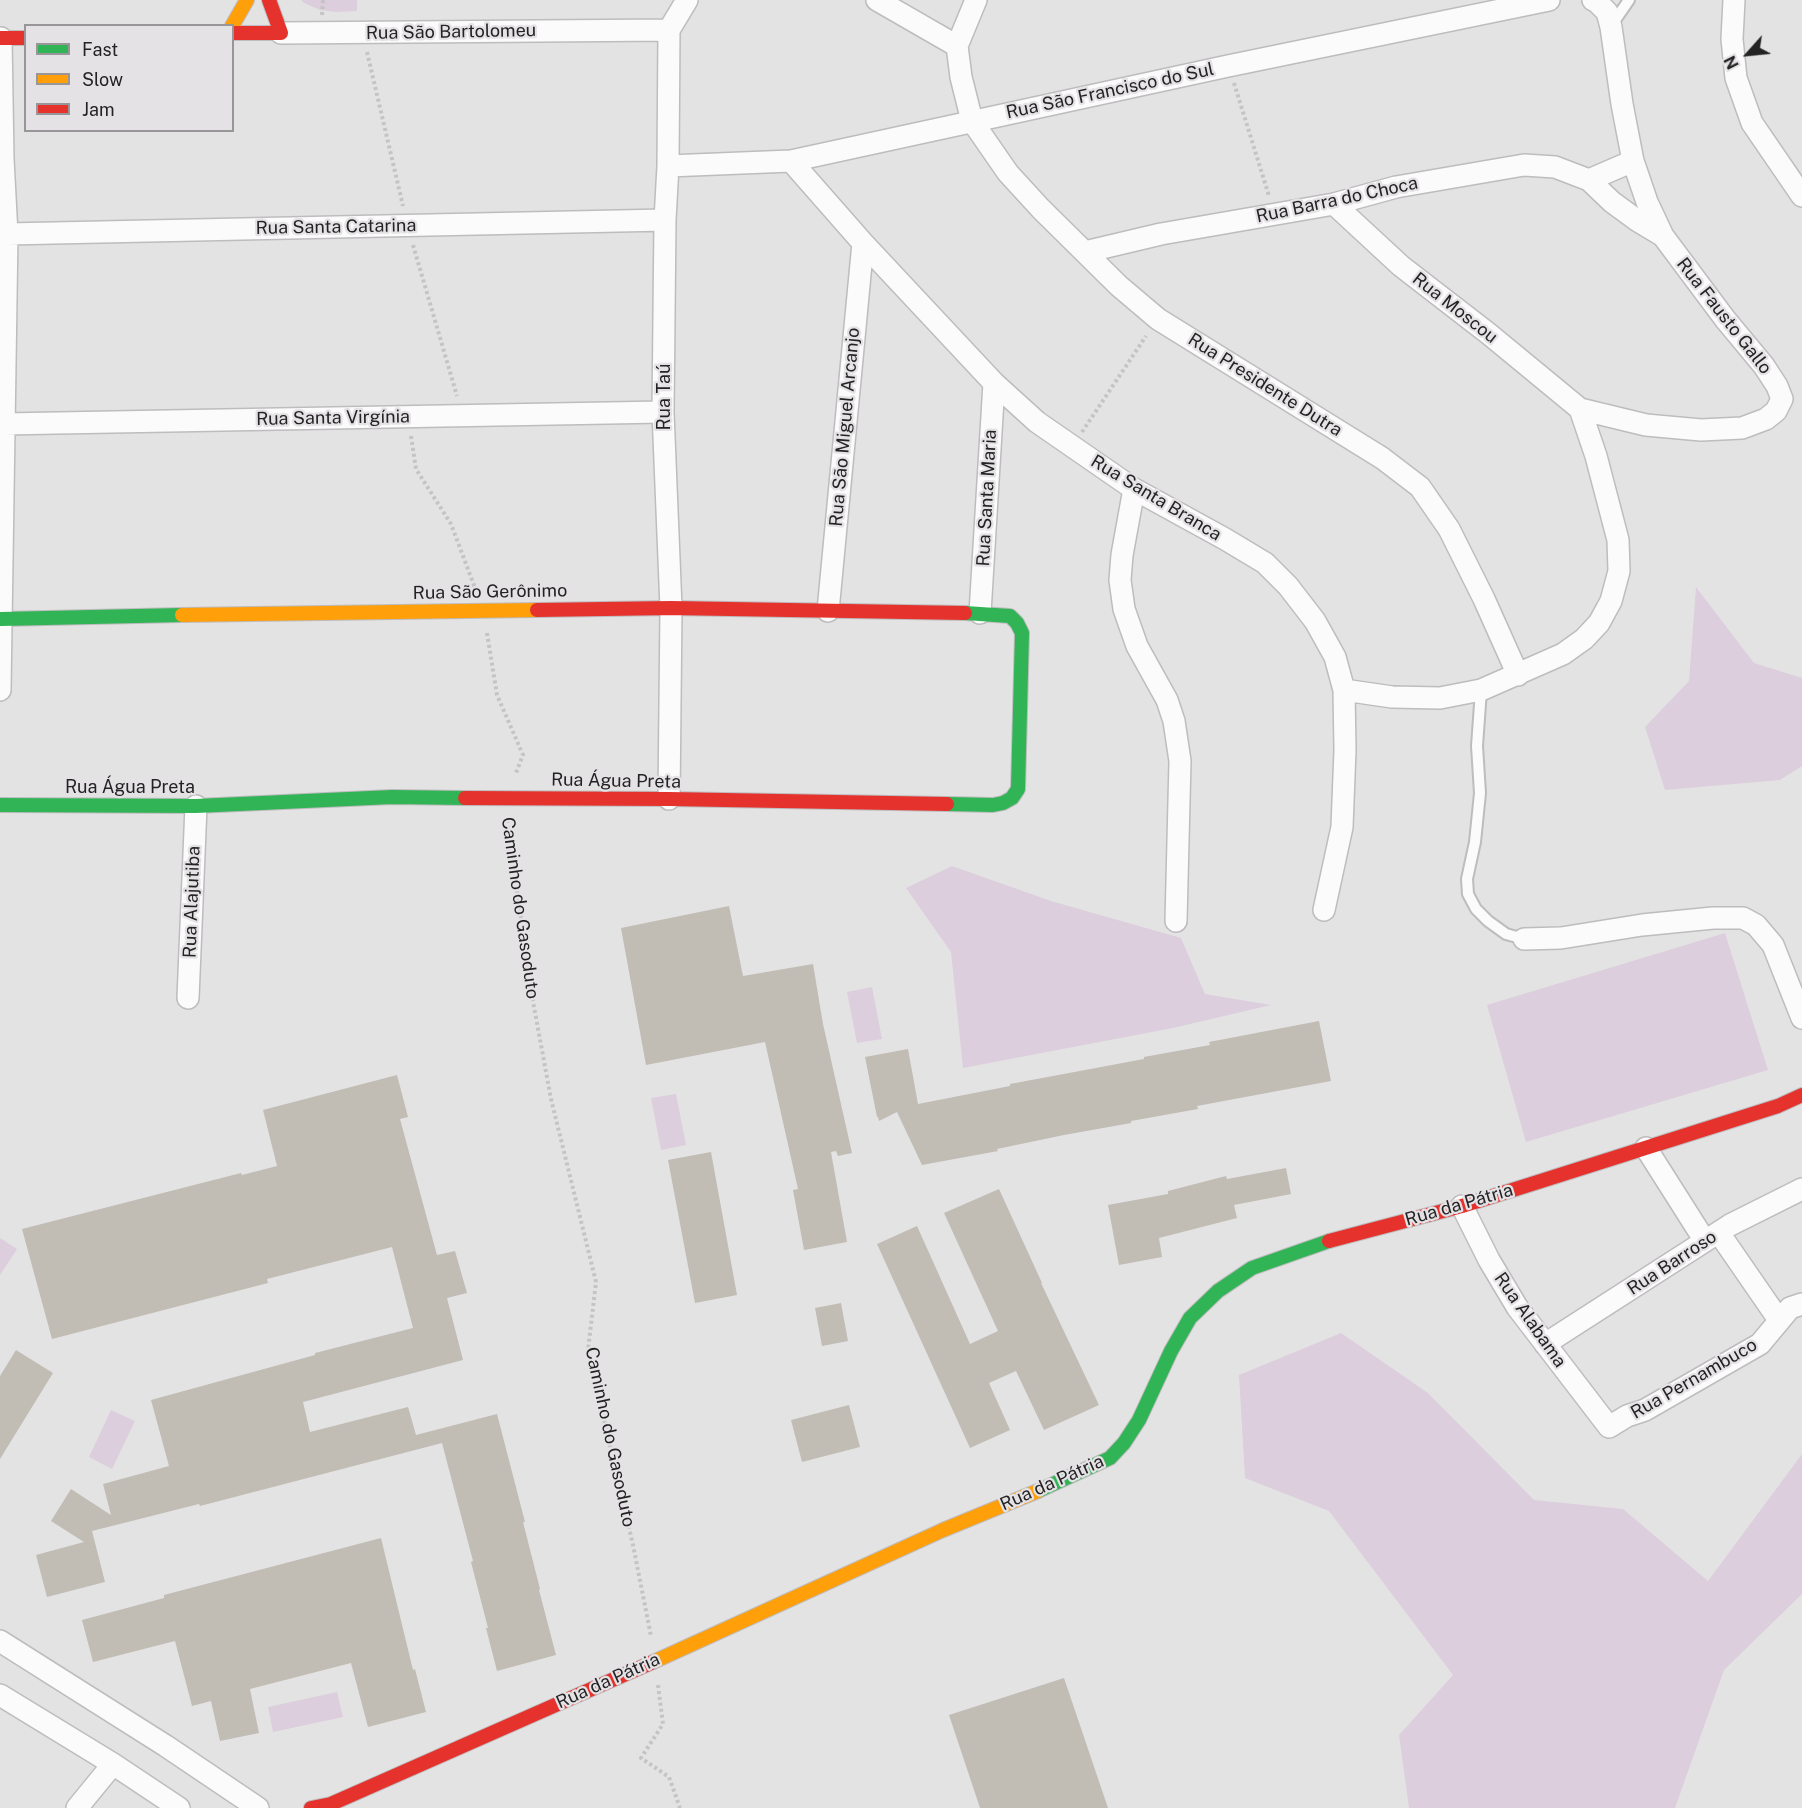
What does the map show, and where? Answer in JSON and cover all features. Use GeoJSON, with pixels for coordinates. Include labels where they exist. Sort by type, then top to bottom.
{"type":"FeatureCollection","features":[{"type":"Feature","properties":{"kind":"street"},"geometry":{"type":"LineString","coordinates":[[232,24],[247,0]]}},
{"type":"Feature","properties":{"kind":"street"},"geometry":{"type":"LineString","coordinates":[[269,0],[281,33]]}},
{"type":"Feature","properties":{"kind":"street"},"geometry":{"type":"LineString","coordinates":[[669,30],[687,0]]}},
{"type":"Feature","properties":{"kind":"street"},"geometry":{"type":"LineString","coordinates":[[877,0],[957,46]]}},
{"type":"Feature","properties":{"kind":"street"},"geometry":{"type":"LineString","coordinates":[[972,121],[961,77],[957,46],[976,0]]}},
{"type":"Feature","properties":{"kind":"street","name":"Rua São Francisco do Sul"},"geometry":{"type":"LineString","coordinates":[[668,166],[791,161],[1228,66],[1550,0]]}},
{"type":"Feature","properties":{"kind":"street"},"geometry":{"type":"LineString","coordinates":[[1593,0],[1606,12],[1611,27]]}},
{"type":"Feature","properties":{"kind":"street"},"geometry":{"type":"LineString","coordinates":[[1734,0],[1733,49],[1736,78],[1745,105],[1752,123],[1802,196]]}},
{"type":"Feature","properties":{"kind":"street","name":"Rua Fausto Gallo"},"geometry":{"type":"LineString","coordinates":[[1580,409],[1646,425],[1701,430],[1743,428],[1766,419],[1776,411],[1782,399],[1777,386],[1764,366],[1725,319],[1664,236],[1647,202],[1633,161],[1611,27]]}},
{"type":"Feature","properties":{"kind":"street","name":"Rua São Bartolomeu"},"geometry":{"type":"LineString","coordinates":[[234,33],[669,30]]}},
{"type":"Feature","properties":{"kind":"street","name":"Rua Taú"},"geometry":{"type":"LineString","coordinates":[[669,30],[663,412],[671,609],[669,799]]}},
{"type":"Feature","properties":{"kind":"street"},"geometry":{"type":"LineString","coordinates":[[0,690],[7,234],[1,158],[0,38],[24,38]]}},
{"type":"Feature","properties":{"kind":"street","name":"Rua Presidente Dutra"},"geometry":{"type":"LineString","coordinates":[[972,121],[1008,173],[1041,209],[1119,286],[1158,319],[1382,458],[1420,487],[1449,529],[1518,675]]}},
{"type":"Feature","properties":{"kind":"street","name":"Rua Santa Branca"},"geometry":{"type":"LineString","coordinates":[[791,161],[863,243],[994,383],[1037,423],[1134,489],[1265,563],[1288,586],[1316,621],[1335,657],[1344,690],[1345,750],[1342,827],[1324,910]]}},
{"type":"Feature","properties":{"kind":"street"},"geometry":{"type":"LineString","coordinates":[[1589,180],[1633,161]]}},
{"type":"Feature","properties":{"kind":"street","name":"Rua Barra do Choca"},"geometry":{"type":"LineString","coordinates":[[1085,252],[1161,234],[1334,204],[1396,187],[1524,165],[1555,167],[1589,180],[1629,215],[1664,236]]}},
{"type":"Feature","properties":{"kind":"street","name":"Rua Moscou"},"geometry":{"type":"LineString","coordinates":[[1334,204],[1401,266],[1490,334],[1580,409]]}},
{"type":"Feature","properties":{"kind":"street","name":"Rua Santa Catarina"},"geometry":{"type":"LineString","coordinates":[[7,234],[665,220]]}},
{"type":"Feature","properties":{"kind":"street","name":"Rua São Miguel Arcanjo"},"geometry":{"type":"LineString","coordinates":[[828,611],[863,243]]}},
{"type":"Feature","properties":{"kind":"street","name":"Rua Santa Maria"},"geometry":{"type":"LineString","coordinates":[[980,613],[994,383]]}},
{"type":"Feature","properties":{"kind":"street"},"geometry":{"type":"LineString","coordinates":[[1344,690],[1392,697],[1440,698],[1480,690],[1563,654],[1584,639],[1599,623],[1611,601],[1619,571],[1618,540],[1596,456],[1580,409]]}},
{"type":"Feature","properties":{"kind":"street","name":"Rua Santa Virgínia"},"geometry":{"type":"LineString","coordinates":[[3,423],[663,412]]}},
{"type":"Feature","properties":{"kind":"street"},"geometry":{"type":"LineString","coordinates":[[1134,489],[1122,555],[1120,580],[1124,609],[1137,646],[1167,700],[1174,721],[1180,761],[1176,921]]}},
{"type":"Feature","properties":{"kind":"street","name":"Rua São Gerônimo"},"geometry":{"type":"LineString","coordinates":[[1,619],[483,610],[671,609],[980,613]]}},
{"type":"Feature","properties":{"kind":"street","name":"Rua Água Preta"},"geometry":{"type":"LineString","coordinates":[[0,805],[196,806],[392,797],[669,799],[977,806],[1004,803],[1012,798],[1018,789],[1022,633],[1010,616],[980,613]]}},
{"type":"Feature","properties":{"kind":"street","name":"Rua Alajutiba"},"geometry":{"type":"LineString","coordinates":[[188,998],[196,806]]}},
{"type":"Feature","properties":{"kind":"street"},"geometry":{"type":"LineString","coordinates":[[1524,939],[1561,938],[1642,925],[1713,918],[1743,918],[1756,925],[1773,945],[1802,1018]]}},
{"type":"Feature","properties":{"kind":"street","name":"Rua da Pátria"},"geometry":{"type":"LineString","coordinates":[[311,1808],[331,1804],[943,1530],[1014,1502],[1110,1458],[1124,1443],[1139,1420],[1171,1351],[1190,1318],[1218,1291],[1252,1268],[1347,1235],[1462,1206],[1778,1106],[1802,1095]]}},
{"type":"Feature","properties":{"kind":"street"},"geometry":{"type":"LineString","coordinates":[[1646,1148],[1712,1237],[1779,1320]]}},
{"type":"Feature","properties":{"kind":"street","name":"Rua Barroso"},"geometry":{"type":"LineString","coordinates":[[1545,1344],[1730,1225],[1802,1188]]}},
{"type":"Feature","properties":{"kind":"street","name":"Rua Alabama"},"geometry":{"type":"LineString","coordinates":[[1462,1206],[1489,1260],[1517,1307],[1609,1427]]}},
{"type":"Feature","properties":{"kind":"street","name":"Rua Pernambuco"},"geometry":{"type":"LineString","coordinates":[[1609,1427],[1627,1416],[1645,1410],[1760,1344],[1790,1308],[1802,1304]]}},
{"type":"Feature","properties":{"kind":"street"},"geometry":{"type":"LineString","coordinates":[[0,1641],[166,1746],[258,1808]]}},
{"type":"Feature","properties":{"kind":"street"},"geometry":{"type":"LineString","coordinates":[[0,1695],[113,1764],[179,1808]]}},
{"type":"Feature","properties":{"kind":"street"},"geometry":{"type":"LineString","coordinates":[[77,1808],[113,1764]]}},
{"type":"Feature","properties":{"kind":"lane"},"geometry":{"type":"LineString","coordinates":[[1611,27],[1629,0]]}},
{"type":"Feature","properties":{"kind":"lane"},"geometry":{"type":"LineString","coordinates":[[1480,690],[1477,746],[1480,793],[1475,842],[1467,879],[1468,894],[1476,909],[1488,921],[1506,934],[1524,939]]}},
{"type":"Feature","properties":{"kind":"path"},"geometry":{"type":"LineString","coordinates":[[322,20],[323,0]]}},
{"type":"Feature","properties":{"kind":"path"},"geometry":{"type":"LineString","coordinates":[[362,33],[408,226],[457,397],[448,401]]}},
{"type":"Feature","properties":{"kind":"path"},"geometry":{"type":"LineString","coordinates":[[1228,66],[1274,214]]}},
{"type":"Feature","properties":{"kind":"path"},"geometry":{"type":"LineString","coordinates":[[1072,447],[1158,319]]}},
{"type":"Feature","properties":{"kind":"path","name":"Caminho do Gasoduto"},"geometry":{"type":"LineString","coordinates":[[408,416],[416,470],[451,524],[483,610],[497,695],[523,755],[504,798],[536,1019],[551,1099],[596,1282],[588,1350],[633,1545],[655,1660],[663,1724],[641,1758],[669,1777],[680,1808]]}},
{"type":"Feature","properties":{"kind":"shaded area"},"geometry":{"type":"Polygon","coordinates":[[[301,0],[357,0],[357,11],[320,10],[301,0]]]}},
{"type":"Feature","properties":{"kind":"shaded area"},"geometry":{"type":"Polygon","coordinates":[[[1696,587],[1754,663],[1802,678],[1802,766],[1780,780],[1665,790],[1645,727],[1689,681],[1696,587]]]}},
{"type":"Feature","properties":{"kind":"shaded area"},"geometry":{"type":"Polygon","coordinates":[[[952,866],[1051,901],[1181,938],[1205,994],[1271,1005],[1173,1028],[963,1068],[951,952],[906,888],[952,866]]]}},
{"type":"Feature","properties":{"kind":"shaded area"},"geometry":{"type":"Polygon","coordinates":[[[1725,933],[1768,1070],[1526,1142],[1487,1005],[1725,933]]]}},
{"type":"Feature","properties":{"kind":"shaded area"},"geometry":{"type":"Polygon","coordinates":[[[872,987],[882,1039],[857,1043],[847,992],[872,987]]]}},
{"type":"Feature","properties":{"kind":"shaded area"},"geometry":{"type":"Polygon","coordinates":[[[676,1094],[686,1145],[661,1150],[651,1098],[676,1094]]]}},
{"type":"Feature","properties":{"kind":"shaded area"},"geometry":{"type":"Polygon","coordinates":[[[0,1238],[17,1249],[0,1275],[0,1238]]]}},
{"type":"Feature","properties":{"kind":"shaded area"},"geometry":{"type":"Polygon","coordinates":[[[1341,1333],[1428,1393],[1534,1500],[1623,1509],[1708,1581],[1802,1454],[1802,1594],[1724,1670],[1675,1808],[1409,1808],[1399,1735],[1453,1675],[1329,1511],[1245,1478],[1239,1375],[1341,1333]]]}},
{"type":"Feature","properties":{"kind":"shaded area"},"geometry":{"type":"Polygon","coordinates":[[[111,1410],[135,1421],[112,1469],[89,1457],[111,1410]]]}},
{"type":"Feature","properties":{"kind":"shaded area"},"geometry":{"type":"Polygon","coordinates":[[[337,1692],[343,1717],[273,1732],[268,1707],[337,1692]]]}},
{"type":"Feature","properties":{"kind":"building"},"geometry":{"type":"Polygon","coordinates":[[[729,906],[743,976],[813,964],[823,1024],[852,1153],[838,1156],[836,1151],[831,1152],[847,1242],[804,1250],[793,1190],[798,1189],[765,1042],[646,1065],[621,928],[729,906]]]}},
{"type":"Feature","properties":{"kind":"building"},"geometry":{"type":"Polygon","coordinates":[[[1319,1021],[1331,1081],[1197,1106],[1198,1109],[922,1165],[897,1112],[879,1121],[865,1057],[908,1049],[918,1104],[1319,1021]]]}},
{"type":"Feature","properties":{"kind":"building"},"geometry":{"type":"Polygon","coordinates":[[[397,1075],[408,1117],[400,1119],[437,1255],[455,1251],[467,1293],[447,1298],[463,1360],[303,1402],[310,1432],[408,1407],[416,1435],[497,1414],[556,1655],[497,1671],[471,1562],[473,1561],[442,1443],[200,1506],[199,1504],[92,1531],[105,1582],[47,1597],[36,1555],[84,1542],[51,1521],[71,1489],[111,1515],[103,1484],[169,1466],[151,1400],[315,1355],[315,1353],[413,1328],[392,1247],[267,1279],[268,1283],[52,1339],[22,1229],[241,1173],[242,1175],[277,1166],[263,1110],[397,1075]]]}},
{"type":"Feature","properties":{"kind":"building"},"geometry":{"type":"Polygon","coordinates":[[[711,1152],[737,1295],[695,1303],[668,1160],[711,1152]]]}},
{"type":"Feature","properties":{"kind":"building"},"geometry":{"type":"Polygon","coordinates":[[[1286,1168],[1291,1194],[1234,1205],[1237,1218],[1159,1238],[1162,1257],[1119,1265],[1108,1205],[1168,1194],[1168,1191],[1226,1176],[1227,1179],[1286,1168]]]}},
{"type":"Feature","properties":{"kind":"building"},"geometry":{"type":"Polygon","coordinates":[[[999,1189],[1099,1405],[1044,1430],[1016,1371],[989,1383],[1010,1430],[970,1448],[877,1244],[917,1226],[970,1344],[998,1331],[944,1213],[999,1189]]]}},
{"type":"Feature","properties":{"kind":"building"},"geometry":{"type":"Polygon","coordinates":[[[841,1303],[848,1341],[822,1346],[815,1308],[841,1303]]]}},
{"type":"Feature","properties":{"kind":"building"},"geometry":{"type":"Polygon","coordinates":[[[16,1350],[53,1373],[0,1459],[0,1376],[16,1350]]]}},
{"type":"Feature","properties":{"kind":"building"},"geometry":{"type":"Polygon","coordinates":[[[849,1405],[860,1447],[802,1462],[791,1420],[849,1405]]]}},
{"type":"Feature","properties":{"kind":"building"},"geometry":{"type":"Polygon","coordinates":[[[381,1538],[413,1670],[415,1669],[426,1712],[368,1727],[351,1663],[250,1689],[259,1733],[220,1741],[211,1701],[192,1706],[175,1641],[93,1662],[82,1620],[164,1598],[164,1595],[381,1538]]]}},
{"type":"Feature","properties":{"kind":"building"},"geometry":{"type":"Polygon","coordinates":[[[1064,1678],[1108,1808],[980,1808],[949,1715],[1064,1678]]]}},
{"type":"Feature","properties":{"kind":"traffic: fast"},"geometry":{"type":"LineString","coordinates":[[947,804],[993,805],[1003,803],[1012,798],[1018,789],[1022,633],[1010,616],[965,613]]}},
{"type":"Feature","properties":{"kind":"traffic: fast"},"geometry":{"type":"LineString","coordinates":[[1,619],[182,615]]}},
{"type":"Feature","properties":{"kind":"traffic: fast"},"geometry":{"type":"LineString","coordinates":[[0,805],[196,806],[392,797],[465,798]]}},
{"type":"Feature","properties":{"kind":"traffic: fast"},"geometry":{"type":"LineString","coordinates":[[1038,1491],[1110,1458],[1124,1443],[1139,1420],[1171,1351],[1190,1318],[1218,1291],[1252,1268],[1329,1241]]}},
{"type":"Feature","properties":{"kind":"traffic: slow"},"geometry":{"type":"LineString","coordinates":[[233,24],[247,0]]}},
{"type":"Feature","properties":{"kind":"traffic: slow"},"geometry":{"type":"LineString","coordinates":[[182,615],[537,610]]}},
{"type":"Feature","properties":{"kind":"traffic: slow"},"geometry":{"type":"LineString","coordinates":[[653,1662],[943,1530],[1038,1491]]}},
{"type":"Feature","properties":{"kind":"traffic: jam"},"geometry":{"type":"LineString","coordinates":[[234,33],[281,33],[269,0]]}},
{"type":"Feature","properties":{"kind":"traffic: jam"},"geometry":{"type":"LineString","coordinates":[[0,38],[24,38]]}},
{"type":"Feature","properties":{"kind":"traffic: jam"},"geometry":{"type":"LineString","coordinates":[[537,610],[671,608],[965,613]]}},
{"type":"Feature","properties":{"kind":"traffic: jam"},"geometry":{"type":"LineString","coordinates":[[465,798],[947,804]]}},
{"type":"Feature","properties":{"kind":"traffic: jam"},"geometry":{"type":"LineString","coordinates":[[1329,1241],[1462,1206],[1778,1106],[1802,1095]]}},
{"type":"Feature","properties":{"kind":"traffic: jam"},"geometry":{"type":"LineString","coordinates":[[311,1808],[331,1804],[653,1662]]}}]}
